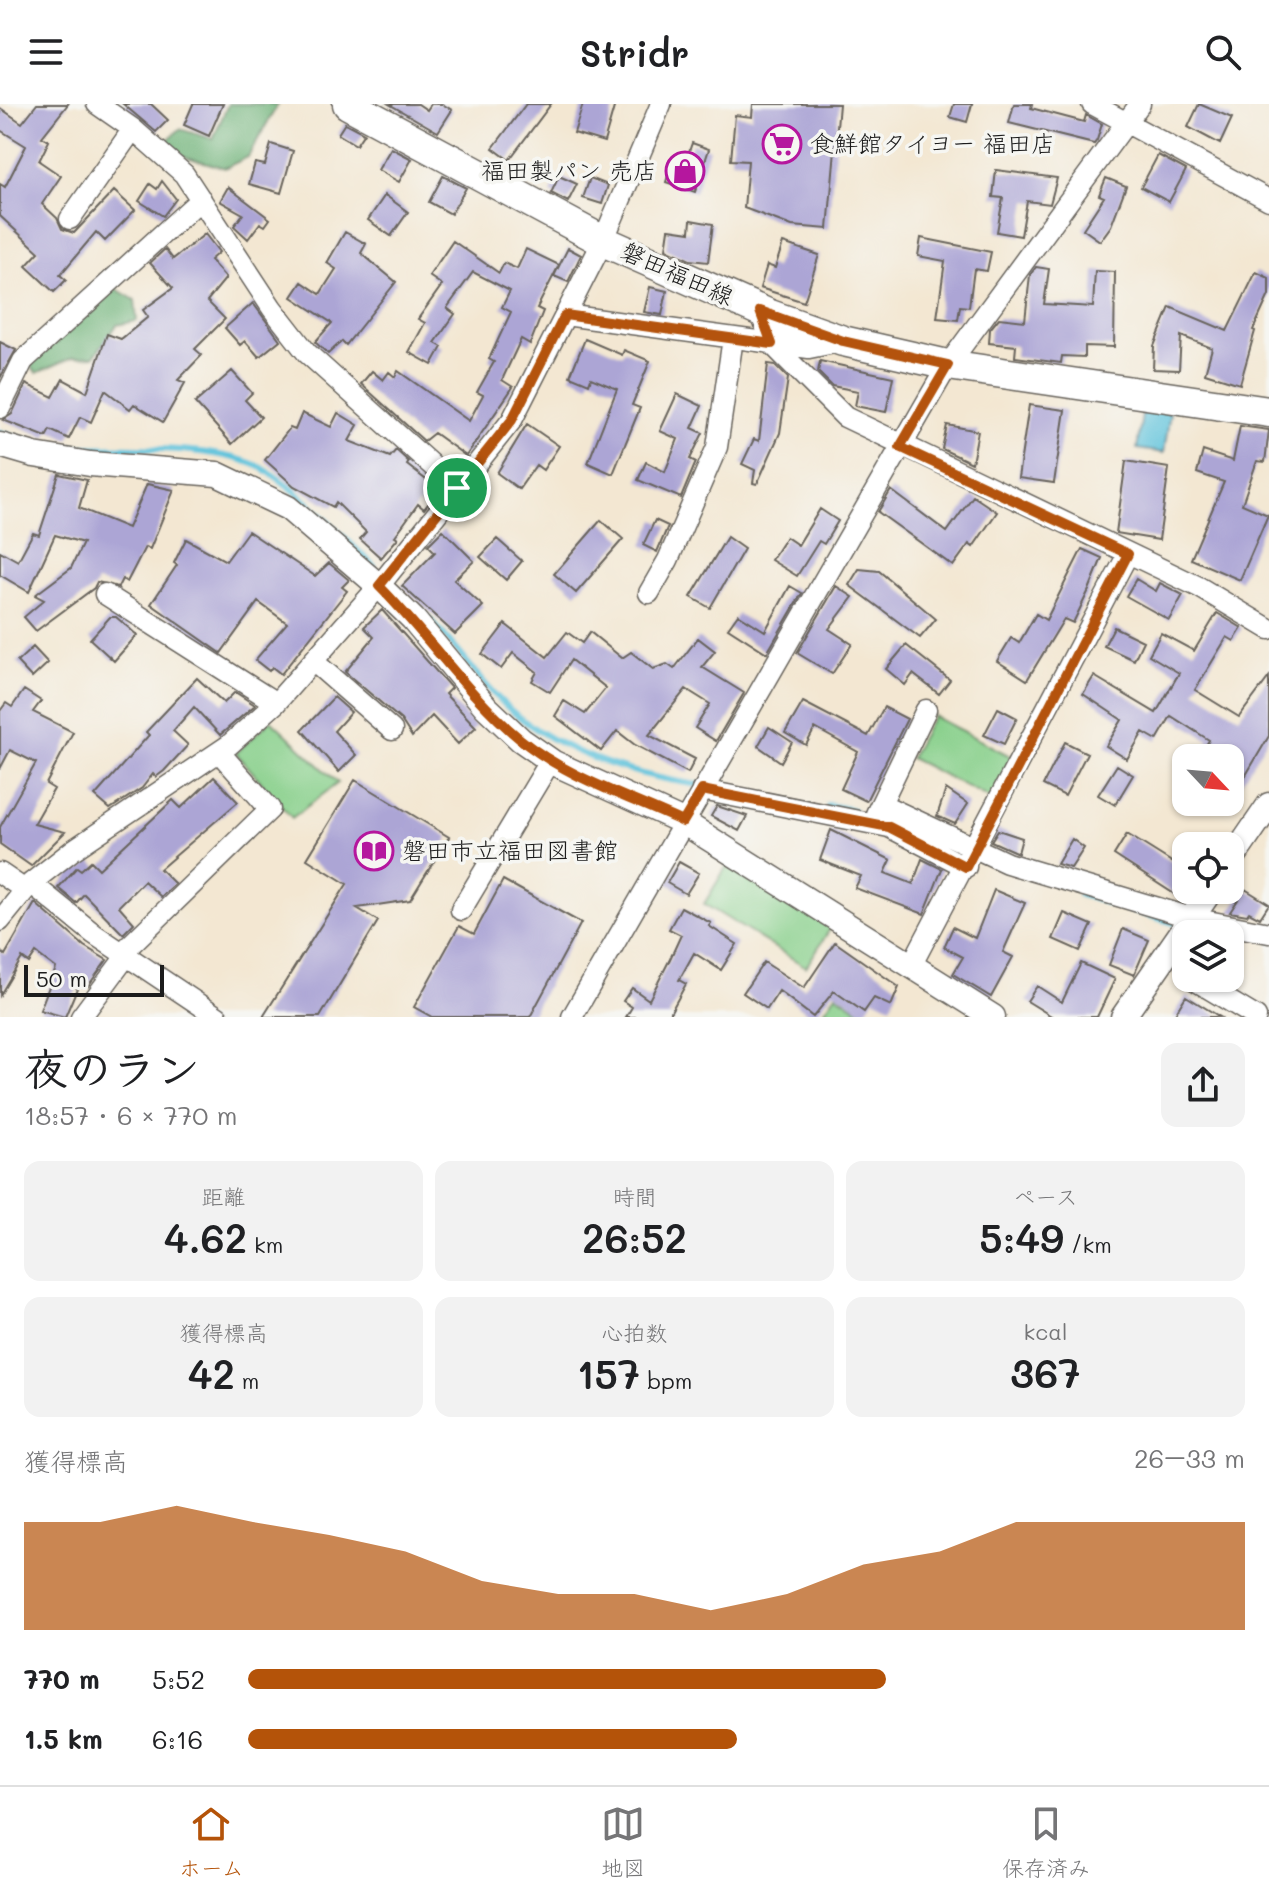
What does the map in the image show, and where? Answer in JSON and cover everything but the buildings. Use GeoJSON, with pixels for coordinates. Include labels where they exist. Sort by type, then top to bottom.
{"type":"FeatureCollection","features":[{"type":"Feature","properties":{"kind":"main road","name":"磐田福田線"},"geometry":{"type":"LineString","coordinates":[[358,106],[603,241],[760,311],[843,341],[948,365],[1269,412]]}},
{"type":"Feature","properties":{"kind":"street"},"geometry":{"type":"LineString","coordinates":[[97,104],[133,129],[184,174],[272,308],[307,353],[457,488]]}},
{"type":"Feature","properties":{"kind":"street"},"geometry":{"type":"LineString","coordinates":[[0,921],[28,887],[219,752],[276,703],[379,586],[512,420],[603,241],[661,104]]}},
{"type":"Feature","properties":{"kind":"street"},"geometry":{"type":"LineString","coordinates":[[1092,104],[1269,200]]}},
{"type":"Feature","properties":{"kind":"street"},"geometry":{"type":"LineString","coordinates":[[572,1017],[948,365],[1140,104]]}},
{"type":"Feature","properties":{"kind":"street"},"geometry":{"type":"LineString","coordinates":[[70,219],[133,129]]}},
{"type":"Feature","properties":{"kind":"street"},"geometry":{"type":"LineString","coordinates":[[0,408],[23,361],[201,199]]}},
{"type":"Feature","properties":{"kind":"street"},"geometry":{"type":"LineString","coordinates":[[760,311],[772,344],[845,417],[900,447],[1199,587],[1269,629]]}},
{"type":"Feature","properties":{"kind":"street"},"geometry":{"type":"LineString","coordinates":[[565,315],[809,348],[843,341]]}},
{"type":"Feature","properties":{"kind":"street"},"geometry":{"type":"LineString","coordinates":[[649,593],[668,560],[717,447],[733,338]]}},
{"type":"Feature","properties":{"kind":"street"},"geometry":{"type":"LineString","coordinates":[[0,445],[34,455],[90,464],[217,474],[288,508],[413,619],[486,707],[521,740],[551,760],[683,822],[993,1017]]}},
{"type":"Feature","properties":{"kind":"street"},"geometry":{"type":"LineString","coordinates":[[912,964],[1128,554]]}},
{"type":"Feature","properties":{"kind":"street"},"geometry":{"type":"LineString","coordinates":[[105,594],[276,703]]}},
{"type":"Feature","properties":{"kind":"street"},"geometry":{"type":"LineString","coordinates":[[313,661],[392,730]]}},
{"type":"Feature","properties":{"kind":"street"},"geometry":{"type":"LineString","coordinates":[[871,823],[926,710]]}},
{"type":"Feature","properties":{"kind":"street"},"geometry":{"type":"LineString","coordinates":[[81,1017],[125,953],[270,809],[219,752]]}},
{"type":"Feature","properties":{"kind":"street"},"geometry":{"type":"LineString","coordinates":[[461,910],[551,760]]}},
{"type":"Feature","properties":{"kind":"street"},"geometry":{"type":"LineString","coordinates":[[702,790],[871,823],[970,858],[1007,863],[1192,918],[1269,933]]}},
{"type":"Feature","properties":{"kind":"street"},"geometry":{"type":"LineString","coordinates":[[881,804],[970,858]]}},
{"type":"Feature","properties":{"kind":"street"},"geometry":{"type":"LineString","coordinates":[[1244,842],[1269,805]]}},
{"type":"Feature","properties":{"kind":"street"},"geometry":{"type":"LineString","coordinates":[[0,873],[28,887],[218,1017]]}},
{"type":"Feature","properties":{"kind":"street"},"geometry":{"type":"LineString","coordinates":[[1123,1017],[1202,904]]}},
{"type":"Feature","properties":{"kind":"street"},"geometry":{"type":"LineString","coordinates":[[1163,961],[1172,967]]}},
{"type":"Feature","properties":{"kind":"street"},"geometry":{"type":"LineString","coordinates":[[1214,992],[1256,1017]]}},
{"type":"Feature","properties":{"kind":"green space"},"geometry":{"type":"Polygon","coordinates":[[[228,104],[278,104],[248,157],[225,168],[176,154],[164,143],[180,129],[213,139],[228,104]]]}},
{"type":"Feature","properties":{"kind":"green space"},"geometry":{"type":"Polygon","coordinates":[[[113,287],[135,300],[137,321],[117,325],[94,356],[73,357],[37,373],[28,363],[113,287]]]}},
{"type":"Feature","properties":{"kind":"green space"},"geometry":{"type":"Polygon","coordinates":[[[933,716],[1020,761],[999,803],[910,758],[933,716]]]}},
{"type":"Feature","properties":{"kind":"green space"},"geometry":{"type":"Polygon","coordinates":[[[271,720],[338,783],[292,818],[236,753],[271,720]]]}},
{"type":"Feature","properties":{"kind":"green space"},"geometry":{"type":"Polygon","coordinates":[[[734,854],[837,918],[806,967],[704,904],[734,854]]]}},
{"type":"Feature","properties":{"kind":"green space"},"geometry":{"type":"Polygon","coordinates":[[[836,994],[869,1017],[820,1017],[836,994]]]}},
{"type":"Feature","properties":{"kind":"water"},"geometry":{"type":"Polygon","coordinates":[[[1143,408],[1170,412],[1164,453],[1137,449],[1143,408]]]}},
{"type":"Feature","properties":{"kind":"waterway"},"geometry":{"type":"LineString","coordinates":[[0,432],[34,443]]}},
{"type":"Feature","properties":{"kind":"waterway"},"geometry":{"type":"LineString","coordinates":[[53,447],[195,451],[249,462],[269,472],[297,493],[374,566]]}},
{"type":"Feature","properties":{"kind":"waterway"},"geometry":{"type":"LineString","coordinates":[[420,610],[498,698],[541,732],[565,746],[618,767],[699,785]]}},
{"type":"Feature","properties":{"kind":"waterway"},"geometry":{"type":"LineString","coordinates":[[828,805],[853,810]]}},
{"type":"Feature","properties":{"kind":"waterway"},"geometry":{"type":"LineString","coordinates":[[1080,895],[1172,923]]}},
{"type":"Feature","properties":{"kind":"place","name":"食鮮館タイヨー 福田店"},"geometry":{"type":"Point","coordinates":[782,144]}},
{"type":"Feature","properties":{"kind":"place","name":"福田製パン 売店"},"geometry":{"type":"Point","coordinates":[685,171]}},
{"type":"Feature","properties":{"kind":"place","name":"磐田市立福田図書館"},"geometry":{"type":"Point","coordinates":[374,851]}},
{"type":"Feature","properties":{"kind":"route"},"geometry":{"type":"LineString","coordinates":[[760,311],[843,341],[948,365],[900,447],[1128,554],[966,867],[889,827],[702,790],[683,822],[554,763],[521,740],[486,707],[413,619],[379,586],[457,488],[512,420],[565,315],[772,344],[760,311]]}}]}
